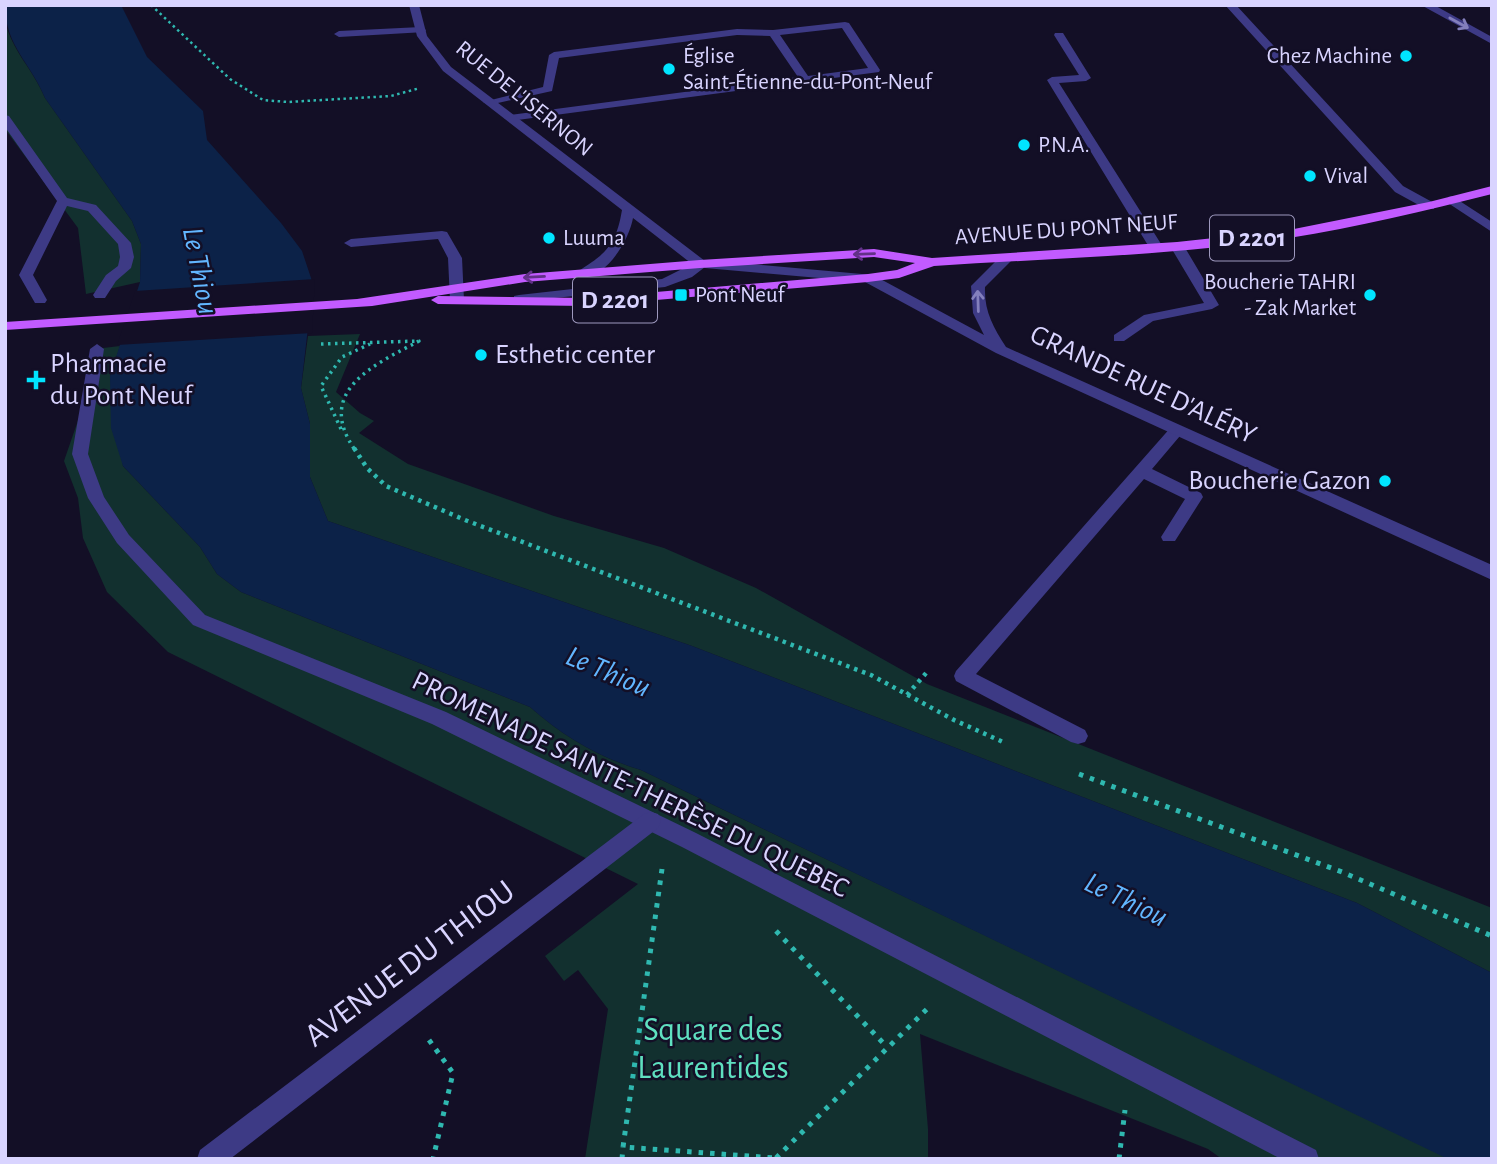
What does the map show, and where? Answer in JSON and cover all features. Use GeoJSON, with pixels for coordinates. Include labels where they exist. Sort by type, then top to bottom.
{"type":"FeatureCollection","features":[{"type":"Feature","properties":{"kind":"main road","name":"AVENUE DU PONT NEUF"},"geometry":{"type":"LineString","coordinates":[[5,326],[362,302],[458,293],[525,278],[700,264],[874,253],[932,262],[1177,246],[1289,234],[1430,206],[1492,190]]}},
{"type":"Feature","properties":{"kind":"main road","name":"AVENUE DU PONT NEUF"},"geometry":{"type":"LineString","coordinates":[[458,293],[586,302],[868,278],[900,274],[932,262]]}},
{"type":"Feature","properties":{"kind":"street","name":"RUE DE L'ISERNON"},"geometry":{"type":"LineString","coordinates":[[414,5],[421,30],[439,58],[458,78],[700,264]]}},
{"type":"Feature","properties":{"kind":"street"},"geometry":{"type":"LineString","coordinates":[[1230,5],[1399,189],[1430,206]]}},
{"type":"Feature","properties":{"kind":"street"},"geometry":{"type":"LineString","coordinates":[[1426,5],[1492,41]]}},
{"type":"Feature","properties":{"kind":"street"},"geometry":{"type":"LineString","coordinates":[[489,102],[548,89],[554,55],[737,32],[773,33],[845,25],[875,70],[510,118]]}},
{"type":"Feature","properties":{"kind":"street"},"geometry":{"type":"LineString","coordinates":[[340,34],[421,30]]}},
{"type":"Feature","properties":{"kind":"street"},"geometry":{"type":"LineString","coordinates":[[773,33],[805,79]]}},
{"type":"Feature","properties":{"kind":"street"},"geometry":{"type":"LineString","coordinates":[[1059,35],[1086,78],[1052,80],[1156,247]]}},
{"type":"Feature","properties":{"kind":"street"},"geometry":{"type":"LineString","coordinates":[[5,118],[63,201],[92,208],[124,243],[127,257],[124,268],[111,278],[100,295]]}},
{"type":"Feature","properties":{"kind":"street"},"geometry":{"type":"LineString","coordinates":[[1452,200],[1492,228]]}},
{"type":"Feature","properties":{"kind":"street"},"geometry":{"type":"LineString","coordinates":[[40,300],[26,275],[63,201]]}},
{"type":"Feature","properties":{"kind":"street"},"geometry":{"type":"LineString","coordinates":[[582,275],[618,250],[625,235],[628,209]]}},
{"type":"Feature","properties":{"kind":"street"},"geometry":{"type":"LineString","coordinates":[[351,243],[442,235],[456,258],[458,293]]}},
{"type":"Feature","properties":{"kind":"street"},"geometry":{"type":"LineString","coordinates":[[1119,338],[1149,318],[1212,304],[1177,246]]}},
{"type":"Feature","properties":{"kind":"street","name":"GRANDE RUE D'ALÉRY"},"geometry":{"type":"LineString","coordinates":[[1001,350],[979,315],[976,302],[978,286],[1007,258]]}},
{"type":"Feature","properties":{"kind":"street"},"geometry":{"type":"LineString","coordinates":[[519,299],[665,283],[687,274],[700,264]]}},
{"type":"Feature","properties":{"kind":"street","name":"AVENUE DU PONT NEUF"},"geometry":{"type":"LineString","coordinates":[[700,264],[868,278]]}},
{"type":"Feature","properties":{"kind":"street","name":"GRANDE RUE D'ALÉRY"},"geometry":{"type":"LineString","coordinates":[[868,278],[1001,350],[1492,573]]}},
{"type":"Feature","properties":{"kind":"street","name":"PROMENADE SAINTE-THERÈSE DU QUEBEC"},"geometry":{"type":"LineString","coordinates":[[97,349],[80,454],[96,498],[123,539],[199,620],[439,718],[651,821],[1307,1159]]}},
{"type":"Feature","properties":{"kind":"street"},"geometry":{"type":"LineString","coordinates":[[1078,736],[963,676],[1177,430]]}},
{"type":"Feature","properties":{"kind":"street"},"geometry":{"type":"LineString","coordinates":[[1141,471],[1195,497],[1169,537]]}},
{"type":"Feature","properties":{"kind":"street","name":"AVENUE DU THIOU"},"geometry":{"type":"LineString","coordinates":[[209,1159],[651,821]]}},
{"type":"Feature","properties":{"kind":"path"},"geometry":{"type":"LineString","coordinates":[[151,5],[230,79],[263,100],[288,102],[391,96],[458,78]]}},
{"type":"Feature","properties":{"kind":"path"},"geometry":{"type":"LineString","coordinates":[[321,344],[419,341],[373,365],[346,390],[341,404],[343,433]]}},
{"type":"Feature","properties":{"kind":"path"},"geometry":{"type":"LineString","coordinates":[[374,342],[342,357],[321,386],[343,433],[367,468],[386,486],[528,545],[871,675],[954,720],[1015,748]]}},
{"type":"Feature","properties":{"kind":"path"},"geometry":{"type":"LineString","coordinates":[[1075,773],[1342,872],[1492,936]]}},
{"type":"Feature","properties":{"kind":"path"},"geometry":{"type":"LineString","coordinates":[[622,1159],[660,883]]}},
{"type":"Feature","properties":{"kind":"path"},"geometry":{"type":"LineString","coordinates":[[774,929],[887,1047]]}},
{"type":"Feature","properties":{"kind":"path"},"geometry":{"type":"LineString","coordinates":[[623,1147],[775,1158],[932,1004]]}},
{"type":"Feature","properties":{"kind":"path"},"geometry":{"type":"LineString","coordinates":[[406,1009],[453,1073],[433,1159]]}},
{"type":"Feature","properties":{"kind":"path"},"geometry":{"type":"LineString","coordinates":[[1119,1159],[1126,1104],[1149,1079]]}},
{"type":"Feature","properties":{"kind":"green space"},"geometry":{"type":"Polygon","coordinates":[[[5,21],[13,42],[45,98],[132,221],[141,244],[140,282],[86,294],[78,228],[5,129],[5,21]]]}},
{"type":"Feature","properties":{"kind":"green space"},"geometry":{"type":"Polygon","coordinates":[[[360,334],[336,392],[360,413],[374,421],[359,433],[408,464],[554,516],[664,548],[756,588],[927,684],[1492,908],[1492,973],[1357,903],[692,646],[328,521],[310,477],[310,424],[301,388],[308,336],[360,334]]]}},
{"type":"Feature","properties":{"kind":"green space","name":"Square des Laurentides"},"geometry":{"type":"Polygon","coordinates":[[[120,346],[110,376],[123,466],[200,547],[217,574],[241,592],[530,707],[569,737],[596,752],[641,770],[1450,1159],[1222,1159],[1208,1149],[920,1034],[928,1158],[585,1159],[608,1009],[578,970],[564,981],[545,956],[638,884],[168,652],[107,592],[83,538],[78,498],[64,461],[103,348],[120,346]]]}},
{"type":"Feature","properties":{"kind":"water","name":"Le Thiou"},"geometry":{"type":"Polygon","coordinates":[[[5,5],[121,5],[147,57],[203,111],[207,140],[281,223],[302,251],[313,284],[301,388],[310,424],[310,477],[328,521],[692,646],[1357,903],[1492,973],[1492,1159],[1448,1159],[641,770],[596,752],[569,737],[530,707],[241,592],[217,574],[200,547],[123,466],[111,428],[110,376],[140,282],[141,244],[132,221],[45,98],[9,32],[5,5]]]}},
{"type":"Feature","properties":{"kind":"pier"},"geometry":{"type":"Polygon","coordinates":[[[315,279],[312,333],[117,345],[135,291],[315,279]]]}},
{"type":"Feature","properties":{"kind":"place","name":"Chez Machine"},"geometry":{"type":"Point","coordinates":[1406,56]}},
{"type":"Feature","properties":{"kind":"place","name":"Église Saint-Étienne-du-Pont-Neuf"},"geometry":{"type":"Point","coordinates":[669,69]}},
{"type":"Feature","properties":{"kind":"place","name":"P.N.A."},"geometry":{"type":"Point","coordinates":[1024,145]}},
{"type":"Feature","properties":{"kind":"place","name":"Vival"},"geometry":{"type":"Point","coordinates":[1310,176]}},
{"type":"Feature","properties":{"kind":"place","name":"Luuma"},"geometry":{"type":"Point","coordinates":[549,238]}},
{"type":"Feature","properties":{"kind":"place","name":"Pont Neuf"},"geometry":{"type":"Point","coordinates":[681,295]}},
{"type":"Feature","properties":{"kind":"place","name":"Boucherie TAHRI - Zak Market"},"geometry":{"type":"Point","coordinates":[1370,295]}},
{"type":"Feature","properties":{"kind":"place","name":"Esthetic center"},"geometry":{"type":"Point","coordinates":[481,355]}},
{"type":"Feature","properties":{"kind":"place","name":"Pharmacie du Pont Neuf"},"geometry":{"type":"Point","coordinates":[36,380]}},
{"type":"Feature","properties":{"kind":"place","name":"Boucherie Gazon"},"geometry":{"type":"Point","coordinates":[1385,481]}}]}
